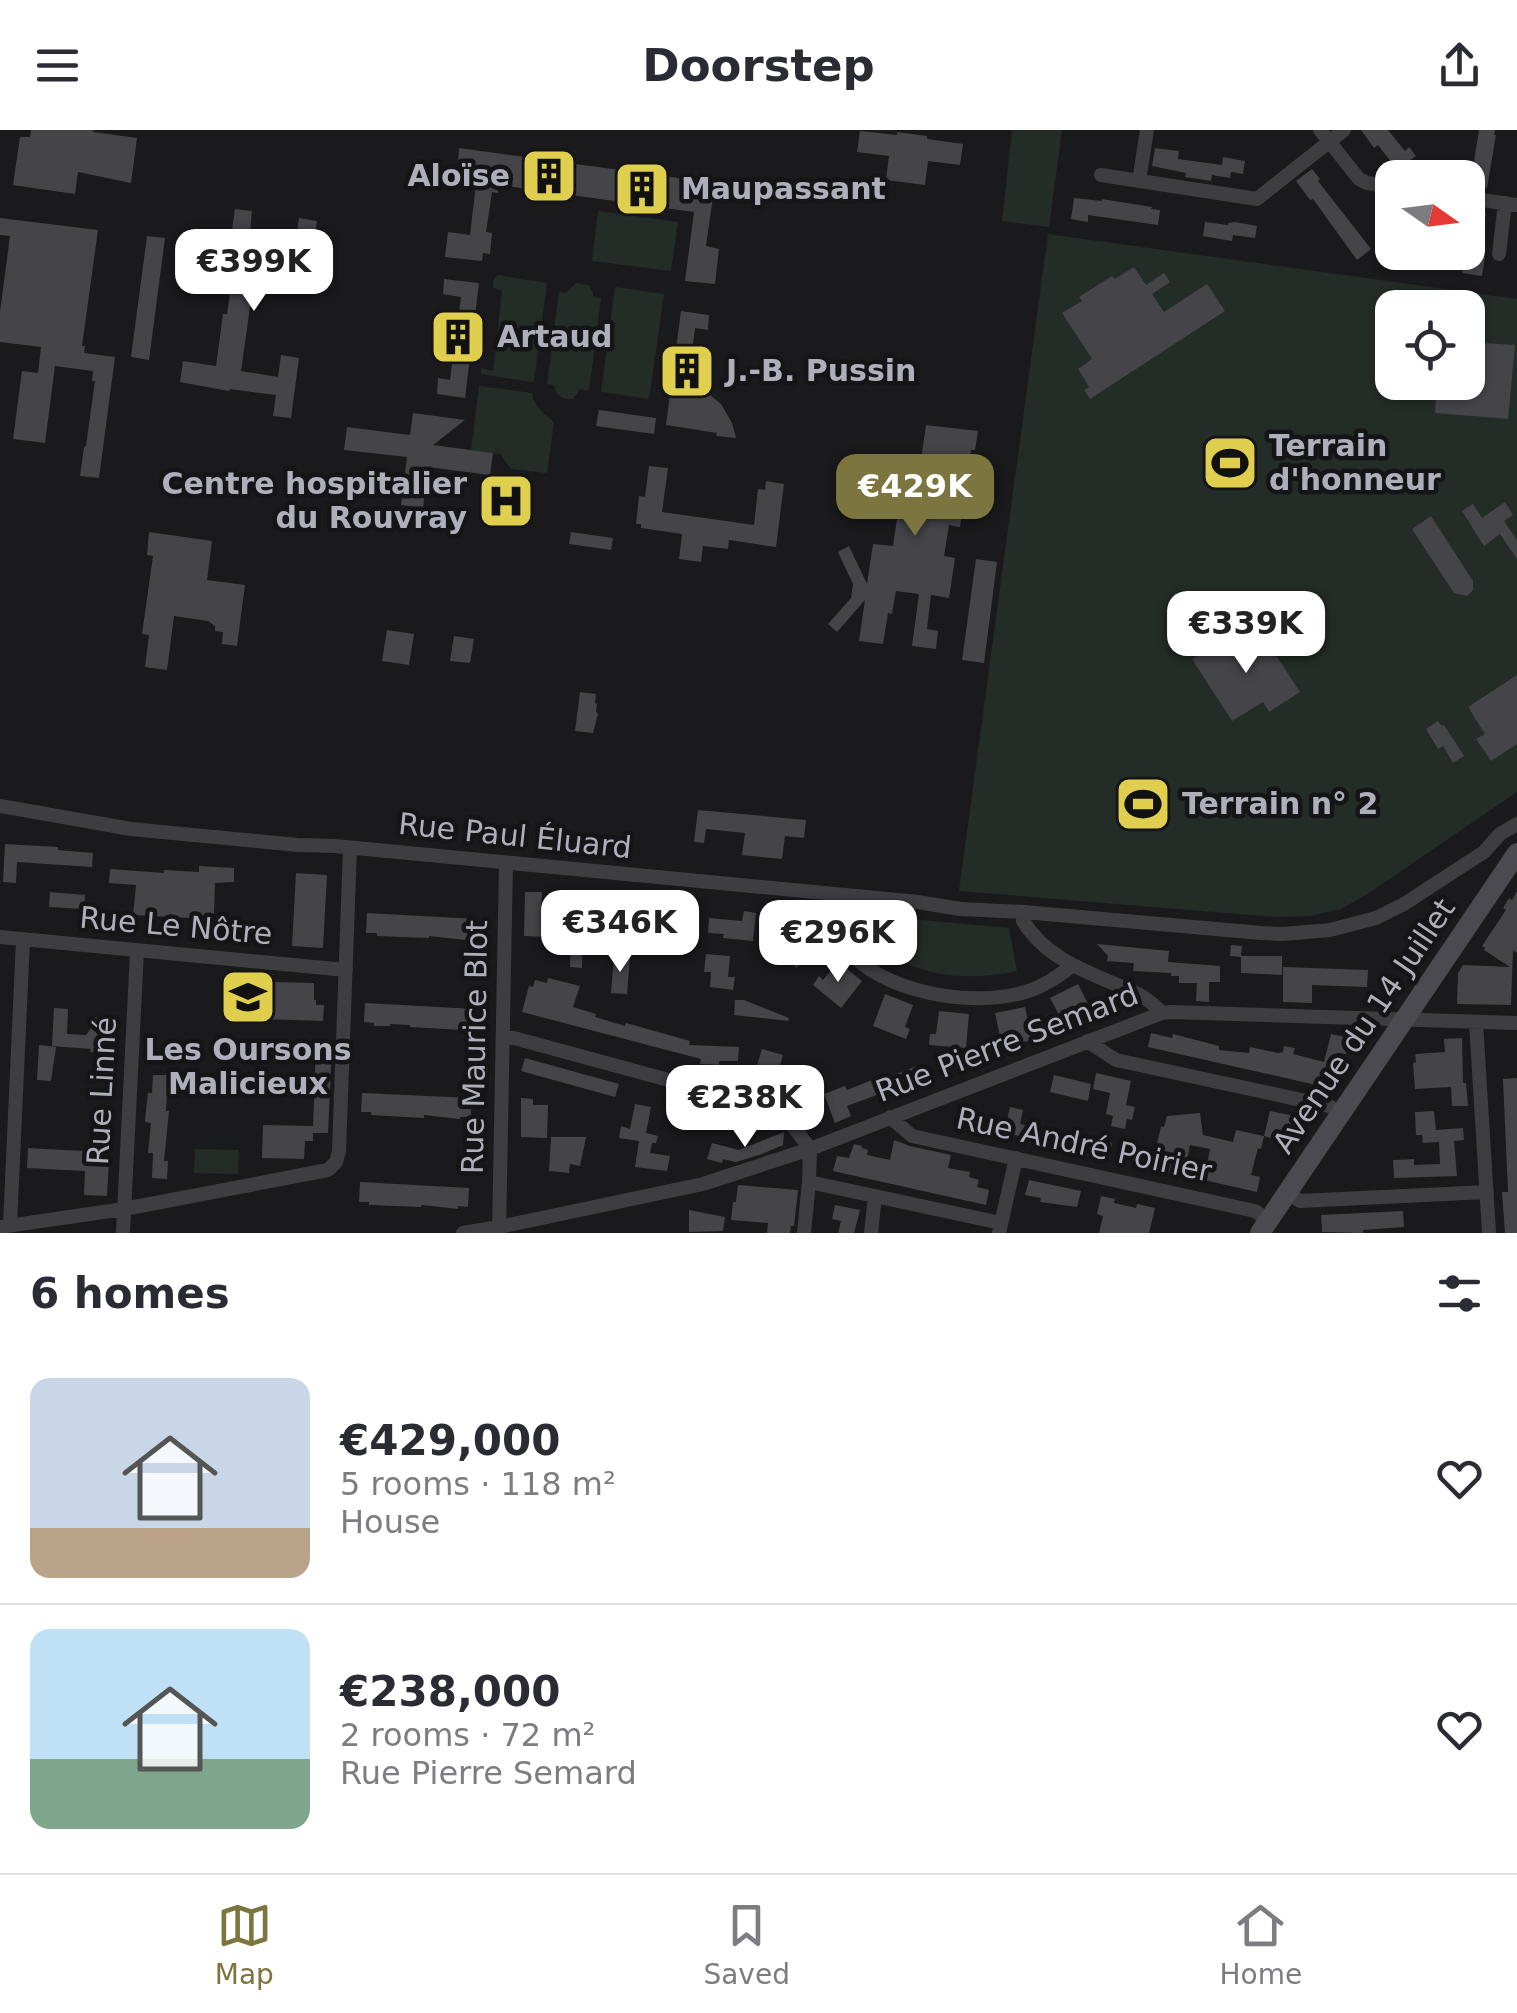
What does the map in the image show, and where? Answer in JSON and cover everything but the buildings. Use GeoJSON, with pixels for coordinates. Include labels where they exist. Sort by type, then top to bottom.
{"type":"FeatureCollection","features":[{"type":"Feature","properties":{"kind":"main road","name":"Avenue du 14 Juillet"},"geometry":{"type":"LineString","coordinates":[[1264,1227],[1515,856]]}},
{"type":"Feature","properties":{"kind":"street"},"geometry":{"type":"LineString","coordinates":[[1139,181],[1147,130]]}},
{"type":"Feature","properties":{"kind":"street"},"geometry":{"type":"LineString","coordinates":[[1101,175],[1257,199],[1325,136],[1344,130]]}},
{"type":"Feature","properties":{"kind":"street"},"geometry":{"type":"LineString","coordinates":[[1325,136],[1359,179],[1375,184]]}},
{"type":"Feature","properties":{"kind":"street"},"geometry":{"type":"LineString","coordinates":[[1485,200],[1511,204],[1499,254]]}},
{"type":"Feature","properties":{"kind":"street","name":"Rue Paul Éluard"},"geometry":{"type":"LineString","coordinates":[[0,806],[131,830],[506,862],[960,909],[1283,934],[1348,927],[1390,912],[1484,852],[1500,834],[1517,824]]}},
{"type":"Feature","properties":{"kind":"street"},"geometry":{"type":"LineString","coordinates":[[23,940],[5,1226],[124,1209],[328,1170],[340,1151],[350,848]]}},
{"type":"Feature","properties":{"kind":"street"},"geometry":{"type":"LineString","coordinates":[[1484,852],[1496,857],[1515,856]]}},
{"type":"Feature","properties":{"kind":"street","name":"Rue Maurice Blot"},"geometry":{"type":"LineString","coordinates":[[499,1230],[506,862]]}},
{"type":"Feature","properties":{"kind":"street"},"geometry":{"type":"LineString","coordinates":[[835,894],[843,945],[887,978],[926,993],[950,998],[991,998],[1025,992],[1072,966]]}},
{"type":"Feature","properties":{"kind":"street"},"geometry":{"type":"LineString","coordinates":[[1024,912],[1023,921],[1040,945],[1072,966],[1150,999],[1162,1013]]}},
{"type":"Feature","properties":{"kind":"street","name":"Rue Le Nôtre"},"geometry":{"type":"LineString","coordinates":[[0,937],[346,970]]}},
{"type":"Feature","properties":{"kind":"street","name":"Rue Linné"},"geometry":{"type":"LineString","coordinates":[[123,1233],[136,951]]}},
{"type":"Feature","properties":{"kind":"street","name":"Rue Pierre Semard"},"geometry":{"type":"LineString","coordinates":[[463,1233],[499,1230],[703,1184],[810,1149],[1162,1013],[1517,1024]]}},
{"type":"Feature","properties":{"kind":"street"},"geometry":{"type":"LineString","coordinates":[[1476,1022],[1489,1233]]}},
{"type":"Feature","properties":{"kind":"street"},"geometry":{"type":"LineString","coordinates":[[503,1038],[782,1111],[810,1149],[804,1233]]}},
{"type":"Feature","properties":{"kind":"street"},"geometry":{"type":"LineString","coordinates":[[1087,1041],[1116,1060],[1329,1106],[1341,1114]]}},
{"type":"Feature","properties":{"kind":"street","name":"Rue André Poirier"},"geometry":{"type":"LineString","coordinates":[[890,1117],[912,1136],[1255,1211],[1264,1227]]}},
{"type":"Feature","properties":{"kind":"street"},"geometry":{"type":"LineString","coordinates":[[810,1182],[1000,1228],[1016,1158]]}},
{"type":"Feature","properties":{"kind":"street"},"geometry":{"type":"LineString","coordinates":[[1288,1193],[1300,1202],[1487,1192]]}},
{"type":"Feature","properties":{"kind":"street"},"geometry":{"type":"LineString","coordinates":[[872,1233],[875,1196]]}},
{"type":"Feature","properties":{"kind":"shaded area"},"geometry":{"type":"Polygon","coordinates":[[[1012,130],[1062,130],[1049,227],[1002,221],[1012,130]]]}},
{"type":"Feature","properties":{"kind":"shaded area"},"geometry":{"type":"Polygon","coordinates":[[[598,211],[678,222],[671,271],[592,261],[598,211]]]}},
{"type":"Feature","properties":{"kind":"shaded area"},"geometry":{"type":"Polygon","coordinates":[[[1048,234],[1452,290],[1375,290],[1375,400],[1485,400],[1485,295],[1517,299],[1517,792],[1341,909],[1310,916],[1275,917],[959,891],[1048,234]]]}},
{"type":"Feature","properties":{"kind":"shaded area"},"geometry":{"type":"Polygon","coordinates":[[[498,275],[547,283],[531,382],[481,374],[481,368],[493,371],[502,291],[493,287],[498,275]]]}},
{"type":"Feature","properties":{"kind":"shaded area"},"geometry":{"type":"Polygon","coordinates":[[[576,283],[588,285],[593,297],[601,298],[589,391],[580,389],[569,399],[560,397],[554,386],[547,384],[559,292],[566,293],[576,283]]]}},
{"type":"Feature","properties":{"kind":"shaded area"},"geometry":{"type":"Polygon","coordinates":[[[615,287],[664,294],[649,399],[601,392],[615,287]]]}},
{"type":"Feature","properties":{"kind":"shaded area"},"geometry":{"type":"Polygon","coordinates":[[[479,386],[532,393],[537,406],[554,422],[547,473],[511,469],[500,454],[471,450],[479,386]]]}},
{"type":"Feature","properties":{"kind":"shaded area"},"geometry":{"type":"Polygon","coordinates":[[[847,913],[1009,928],[1017,971],[961,976],[919,968],[859,932],[852,937],[846,924],[847,913]]]}},
{"type":"Feature","properties":{"kind":"shaded area"},"geometry":{"type":"Polygon","coordinates":[[[195,1149],[239,1150],[238,1174],[194,1173],[195,1149]]]}},
{"type":"Feature","properties":{"kind":"place","name":"Aloïse"},"geometry":{"type":"Point","coordinates":[549,176]}},
{"type":"Feature","properties":{"kind":"place","name":"Maupassant"},"geometry":{"type":"Point","coordinates":[642,189]}},
{"type":"Feature","properties":{"kind":"place","name":"Artaud"},"geometry":{"type":"Point","coordinates":[458,337]}},
{"type":"Feature","properties":{"kind":"place","name":"J.-B. Pussin"},"geometry":{"type":"Point","coordinates":[687,371]}},
{"type":"Feature","properties":{"kind":"place","name":"Terrain d'honneur"},"geometry":{"type":"Point","coordinates":[1230,463]}},
{"type":"Feature","properties":{"kind":"place","name":"Centre hospitalier du Rouvray"},"geometry":{"type":"Point","coordinates":[506,501]}},
{"type":"Feature","properties":{"kind":"place","name":"Terrain n° 2"},"geometry":{"type":"Point","coordinates":[1143,804]}},
{"type":"Feature","properties":{"kind":"place","name":"Les Oursons Malicieux"},"geometry":{"type":"Point","coordinates":[248,997]}}]}
